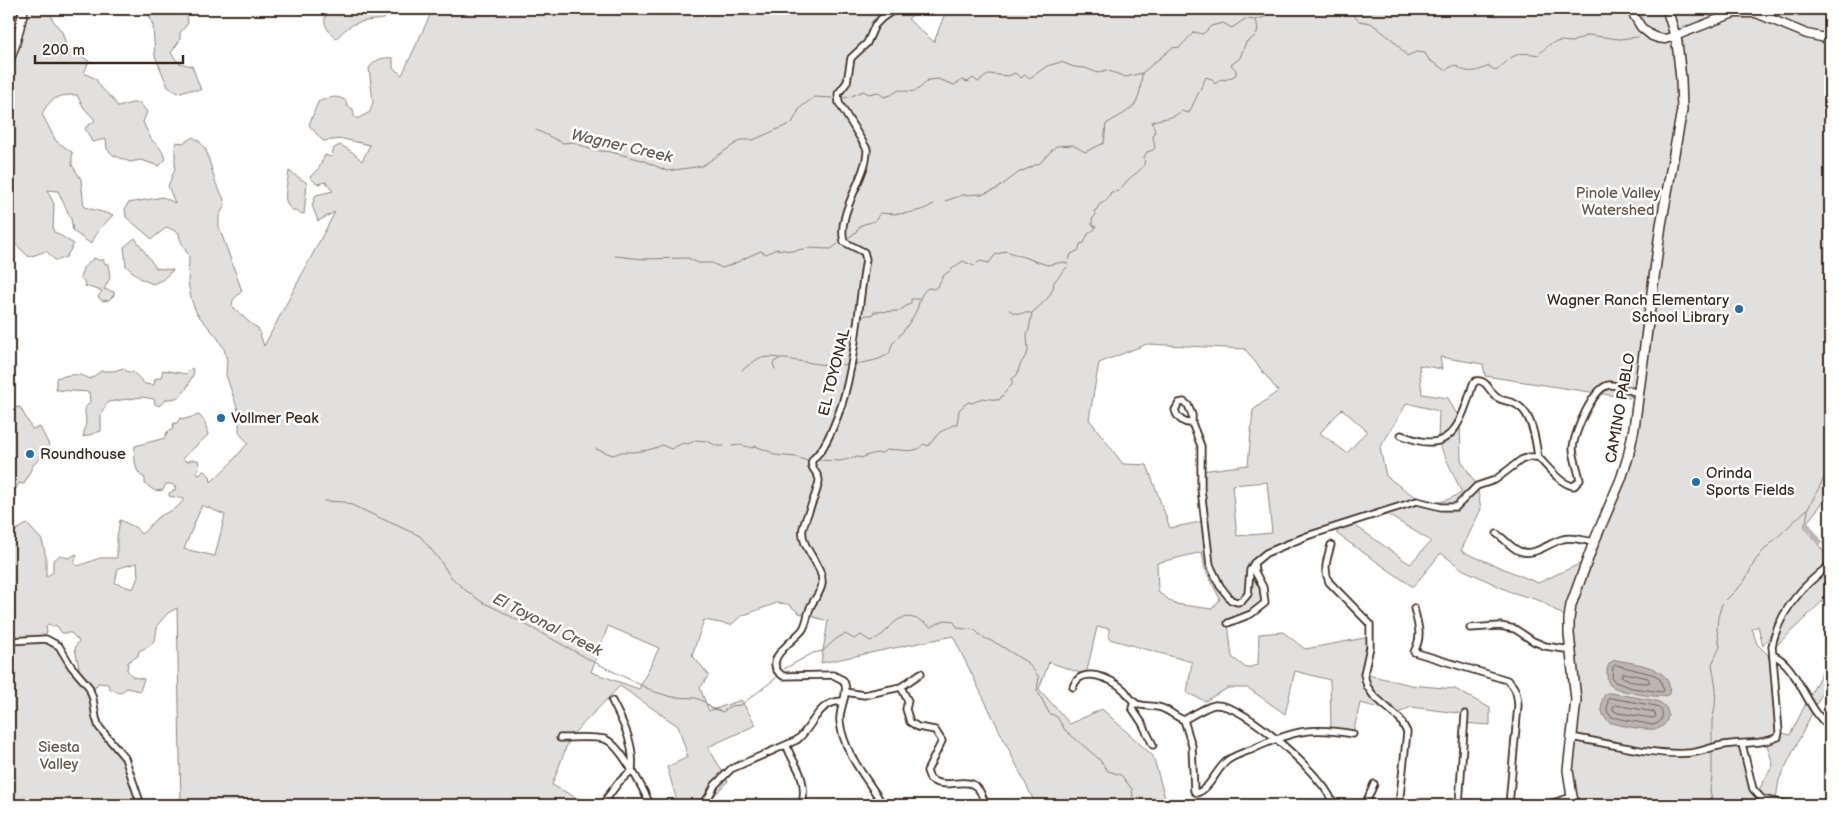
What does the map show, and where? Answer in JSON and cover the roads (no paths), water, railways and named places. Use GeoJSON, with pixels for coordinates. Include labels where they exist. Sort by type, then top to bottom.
{"type":"FeatureCollection","features":[{"type":"Feature","properties":{"kind":"main road","name":"CAMINO PABLO"},"geometry":{"type":"LineString","coordinates":[[1574,801],[1568,770],[1576,700],[1570,650],[1569,626],[1571,605],[1594,542],[1621,479],[1628,456],[1661,225],[1682,110],[1681,79],[1675,36],[1667,9]]}},
{"type":"Feature","properties":{"kind":"street"},"geometry":{"type":"LineString","coordinates":[[9,60],[15,46],[24,9]]}},
{"type":"Feature","properties":{"kind":"street","name":"EL TOYONAL"},"geometry":{"type":"LineString","coordinates":[[845,692],[846,684],[838,677],[825,675],[783,676],[779,673],[776,665],[783,648],[803,629],[810,608],[822,586],[820,573],[805,543],[803,527],[815,498],[819,480],[812,461],[823,447],[842,403],[857,336],[866,259],[864,252],[844,242],[842,236],[848,207],[865,162],[867,149],[839,103],[838,94],[847,82],[851,58],[867,43],[875,25],[895,9]]}},
{"type":"Feature","properties":{"kind":"street"},"geometry":{"type":"LineString","coordinates":[[1630,9],[1641,27],[1652,36],[1665,39],[1734,13],[1756,13],[1807,34],[1830,39]]}},
{"type":"Feature","properties":{"kind":"street"},"geometry":{"type":"LineString","coordinates":[[1401,435],[1428,442],[1444,438],[1457,426],[1473,384],[1480,380],[1499,399],[1518,405],[1525,412],[1532,429],[1538,458],[1562,481],[1569,486],[1574,486],[1580,480],[1573,451],[1574,441],[1578,426],[1598,392],[1603,386],[1609,384],[1638,393]]}},
{"type":"Feature","properties":{"kind":"street"},"geometry":{"type":"LineString","coordinates":[[1192,423],[1201,446],[1201,489],[1210,565],[1220,586],[1236,602],[1242,600],[1248,594],[1250,570],[1254,563],[1266,553],[1307,536],[1417,501],[1441,507],[1456,507],[1478,486],[1495,480],[1521,460],[1529,457],[1538,458]]}},
{"type":"Feature","properties":{"kind":"street"},"geometry":{"type":"LineString","coordinates":[[1497,534],[1514,548],[1530,553],[1563,539],[1571,538],[1594,542]]}},
{"type":"Feature","properties":{"kind":"street"},"geometry":{"type":"LineString","coordinates":[[1331,545],[1325,574],[1329,582],[1370,624],[1370,646],[1364,674],[1367,686],[1373,695],[1400,719],[1407,732],[1399,805]]}},
{"type":"Feature","properties":{"kind":"street"},"geometry":{"type":"LineString","coordinates":[[1228,623],[1251,614],[1265,603],[1263,587],[1255,572],[1254,563]]}},
{"type":"Feature","properties":{"kind":"street"},"geometry":{"type":"LineString","coordinates":[[1572,737],[1647,750],[1681,753],[1703,751],[1722,745],[1770,740],[1778,737],[1772,646],[1775,633],[1783,615],[1799,592],[1830,565]]}},
{"type":"Feature","properties":{"kind":"street"},"geometry":{"type":"LineString","coordinates":[[1414,608],[1420,633],[1414,652],[1507,680],[1516,691],[1518,705],[1509,805]]}},
{"type":"Feature","properties":{"kind":"street"},"geometry":{"type":"LineString","coordinates":[[1470,628],[1500,626],[1515,629],[1533,641],[1545,646],[1570,650]]}},
{"type":"Feature","properties":{"kind":"street"},"geometry":{"type":"LineString","coordinates":[[9,641],[46,639],[59,646],[71,666],[89,687],[96,718],[100,727],[125,758],[141,805]]}},
{"type":"Feature","properties":{"kind":"street"},"geometry":{"type":"LineString","coordinates":[[1773,656],[1782,660],[1791,670],[1813,710],[1830,728]]}},
{"type":"Feature","properties":{"kind":"street"},"geometry":{"type":"LineString","coordinates":[[883,805],[855,763],[849,750],[840,721],[845,692],[864,695],[901,687],[922,673]]}},
{"type":"Feature","properties":{"kind":"street"},"geometry":{"type":"LineString","coordinates":[[1073,687],[1075,680],[1080,676],[1100,677],[1115,683],[1134,702],[1162,708],[1184,720],[1192,746],[1194,790],[1197,793],[1203,791],[1229,759],[1275,739],[1294,732],[1313,729],[1354,734]]}},
{"type":"Feature","properties":{"kind":"street"},"geometry":{"type":"LineString","coordinates":[[901,687],[908,701],[906,709],[910,722],[918,727],[935,730],[942,741],[927,771],[930,780],[942,784],[966,782],[974,785],[982,795],[985,805]]}},
{"type":"Feature","properties":{"kind":"street"},"geometry":{"type":"LineString","coordinates":[[608,805],[607,798],[618,783],[632,770],[633,759],[623,721],[612,700]]}},
{"type":"Feature","properties":{"kind":"street"},"geometry":{"type":"LineString","coordinates":[[701,805],[708,798],[714,785],[730,769],[780,747],[787,746],[804,734],[823,706],[834,701],[843,701]]}},
{"type":"Feature","properties":{"kind":"street"},"geometry":{"type":"LineString","coordinates":[[1134,702],[1132,708],[1153,745]]}},
{"type":"Feature","properties":{"kind":"street"},"geometry":{"type":"LineString","coordinates":[[1184,720],[1214,705],[1235,709],[1255,721],[1275,739],[1324,787],[1336,805]]}},
{"type":"Feature","properties":{"kind":"street"},"geometry":{"type":"LineString","coordinates":[[1458,805],[1465,714]]}},
{"type":"Feature","properties":{"kind":"street"},"geometry":{"type":"LineString","coordinates":[[560,738],[606,739],[616,748],[632,770],[650,805]]}},
{"type":"Feature","properties":{"kind":"street"},"geometry":{"type":"LineString","coordinates":[[1742,744],[1753,789],[1762,800],[1790,805]]}},
{"type":"Feature","properties":{"kind":"street"},"geometry":{"type":"LineString","coordinates":[[787,746],[788,753],[797,766],[801,778],[804,793],[802,805]]}},
{"type":"Feature","properties":{"kind":"street"},"geometry":{"type":"LineString","coordinates":[[1365,805],[1374,784]]}},
{"type":"Feature","properties":{"kind":"street"},"geometry":{"type":"LineString","coordinates":[[1546,805],[1574,801]]}},
{"type":"Feature","properties":{"kind":"water"},"geometry":{"type":"Polygon","coordinates":[[[1616,660],[1642,665],[1659,672],[1666,677],[1669,685],[1669,694],[1659,696],[1641,694],[1623,691],[1611,686],[1607,669],[1610,663],[1616,660]]]}},
{"type":"Feature","properties":{"kind":"water"},"geometry":{"type":"Polygon","coordinates":[[[1606,693],[1657,701],[1667,711],[1666,722],[1661,727],[1655,729],[1642,729],[1609,722],[1601,708],[1602,700],[1606,693]]]}},
{"type":"Feature","properties":{"kind":"waterway","name":"Wagner Creek"},"geometry":{"type":"LineString","coordinates":[[844,98],[863,91],[869,94],[878,92],[884,97],[899,90],[912,91],[918,89],[928,80],[938,79],[954,85],[962,80],[968,82],[973,78],[978,82],[989,74],[1008,76],[1015,73],[1021,78],[1025,75],[1030,78],[1047,66],[1061,62],[1098,73],[1106,70],[1126,77],[1142,73],[1172,48],[1180,47],[1194,32],[1203,34],[1211,26],[1223,23],[1232,28],[1245,19],[1255,20],[1265,17],[1267,9]]}},
{"type":"Feature","properties":{"kind":"waterway","name":"Wagner Creek"},"geometry":{"type":"LineString","coordinates":[[1326,9],[1351,13],[1359,21],[1371,23],[1394,41],[1407,56],[1416,52],[1425,53],[1429,60],[1445,70],[1455,65],[1468,71],[1476,71],[1489,66],[1496,71],[1519,54],[1538,55],[1550,44],[1560,41],[1572,42],[1588,35],[1619,39],[1638,37]]}},
{"type":"Feature","properties":{"kind":"waterway"},"geometry":{"type":"LineString","coordinates":[[1069,260],[1071,254],[1079,250],[1080,244],[1084,243],[1088,234],[1095,229],[1096,227],[1092,225],[1092,219],[1096,215],[1094,211],[1107,200],[1111,192],[1119,191],[1140,170],[1144,165],[1144,157],[1147,152],[1155,148],[1153,137],[1155,131],[1152,122],[1174,116],[1181,111],[1189,113],[1206,77],[1212,79],[1215,84],[1221,79],[1225,80],[1236,75],[1236,70],[1231,65],[1240,58],[1246,42],[1257,34],[1256,20]]}},
{"type":"Feature","properties":{"kind":"waterway"},"geometry":{"type":"LineString","coordinates":[[945,201],[963,195],[983,194],[997,189],[1018,173],[1040,163],[1056,146],[1073,145],[1085,152],[1104,143],[1106,124],[1130,109],[1137,100],[1142,73]]}},
{"type":"Feature","properties":{"kind":"waterway","name":"Wagner Creek"},"geometry":{"type":"LineString","coordinates":[[536,130],[563,143],[573,142],[592,150],[611,152],[642,160],[667,171],[702,166],[741,140],[753,140],[792,123],[800,108],[814,97],[832,98]]}},
{"type":"Feature","properties":{"kind":"waterway"},"geometry":{"type":"LineString","coordinates":[[848,238],[861,225],[875,221],[880,213],[908,213],[934,204]]}},
{"type":"Feature","properties":{"kind":"waterway"},"geometry":{"type":"LineString","coordinates":[[615,256],[643,259],[688,258],[698,263],[712,263],[722,268],[761,251],[766,254],[776,249],[793,251],[808,248],[831,249],[838,244]]}},
{"type":"Feature","properties":{"kind":"waterway"},"geometry":{"type":"LineString","coordinates":[[977,263],[980,261],[989,263],[995,255],[1006,251],[1047,265],[1063,262],[1068,264]]}},
{"type":"Feature","properties":{"kind":"waterway"},"geometry":{"type":"LineString","coordinates":[[854,364],[873,361],[887,355],[892,344],[913,317],[925,290],[928,288],[934,289],[938,286],[943,276],[963,261],[974,266]]}},
{"type":"Feature","properties":{"kind":"waterway"},"geometry":{"type":"LineString","coordinates":[[1009,388],[1012,385],[1012,379],[1017,375],[1020,365],[1028,352],[1027,334],[1032,313],[1048,298],[1053,289],[1054,282],[1067,267]]}},
{"type":"Feature","properties":{"kind":"waterway"},"geometry":{"type":"LineString","coordinates":[[863,317],[872,315],[874,312],[899,311],[911,303],[911,299],[919,299]]}},
{"type":"Feature","properties":{"kind":"waterway"},"geometry":{"type":"LineString","coordinates":[[1009,310],[1017,313],[1031,313]]}},
{"type":"Feature","properties":{"kind":"waterway"},"geometry":{"type":"LineString","coordinates":[[742,370],[759,358],[772,357],[825,365],[847,365]]}},
{"type":"Feature","properties":{"kind":"waterway"},"geometry":{"type":"LineString","coordinates":[[775,369],[773,364],[779,359]]}},
{"type":"Feature","properties":{"kind":"waterway"},"geometry":{"type":"LineString","coordinates":[[819,460],[840,461],[861,458],[889,450],[914,450],[924,444],[928,446],[940,432],[957,424],[959,410],[968,402],[973,403],[982,398],[999,400],[1007,390]]}},
{"type":"Feature","properties":{"kind":"waterway"},"geometry":{"type":"LineString","coordinates":[[596,449],[613,455],[622,452],[648,450],[662,445],[671,449],[695,440],[724,446]]}},
{"type":"Feature","properties":{"kind":"waterway"},"geometry":{"type":"LineString","coordinates":[[732,446],[741,445],[753,448],[755,446],[774,455],[797,457],[807,461]]}},
{"type":"Feature","properties":{"kind":"waterway"},"geometry":{"type":"LineString","coordinates":[[1712,745],[1712,721],[1716,688],[1712,664],[1720,647],[1717,629],[1722,604],[1744,582],[1755,561],[1763,551],[1809,507],[1830,466]]}},
{"type":"Feature","properties":{"kind":"waterway","name":"El Toyonal Creek"},"geometry":{"type":"LineString","coordinates":[[324,501],[345,502],[420,536],[450,576],[482,602],[596,663],[655,692],[672,697],[696,698],[705,702],[711,708],[723,712],[730,706],[741,705],[776,678]]}},
{"type":"Feature","properties":{"kind":"waterway"},"geometry":{"type":"LineString","coordinates":[[1806,523],[1808,509]]}},
{"type":"Feature","properties":{"kind":"waterway"},"geometry":{"type":"LineString","coordinates":[[1806,523],[1820,542]]}},
{"type":"Feature","properties":{"kind":"waterway","name":"El Toyonal Creek"},"geometry":{"type":"LineString","coordinates":[[784,669],[813,653],[823,651],[836,639],[845,634],[854,639],[861,635],[870,641],[880,637],[902,618],[916,619],[931,627],[945,620],[953,621],[958,628],[975,630],[982,637],[998,644],[1028,663],[1039,677],[1037,690],[1049,713],[1057,717],[1065,730],[1098,758],[1108,771],[1121,775],[1132,789],[1134,805]]}},
{"type":"Feature","properties":{"kind":"waterway"},"geometry":{"type":"LineString","coordinates":[[1712,749],[1710,790],[1713,805]]}},
{"type":"Feature","properties":{"kind":"place","name":"Wagner Ranch Elementary School Library"},"geometry":{"type":"Point","coordinates":[1739,309]}},
{"type":"Feature","properties":{"kind":"place","name":"Vollmer Peak"},"geometry":{"type":"Point","coordinates":[221,418]}},
{"type":"Feature","properties":{"kind":"place","name":"Roundhouse"},"geometry":{"type":"Point","coordinates":[30,454]}},
{"type":"Feature","properties":{"kind":"place","name":"Orinda Sports Fields"},"geometry":{"type":"Point","coordinates":[1696,482]}},
{"type":"Feature","properties":{"kind":"park label","name":"Pinole Valley Watershed"},"geometry":{"type":"Point","coordinates":[1618,202]}},
{"type":"Feature","properties":{"kind":"park label","name":"Siesta Valley"},"geometry":{"type":"Point","coordinates":[59,756]}}]}
